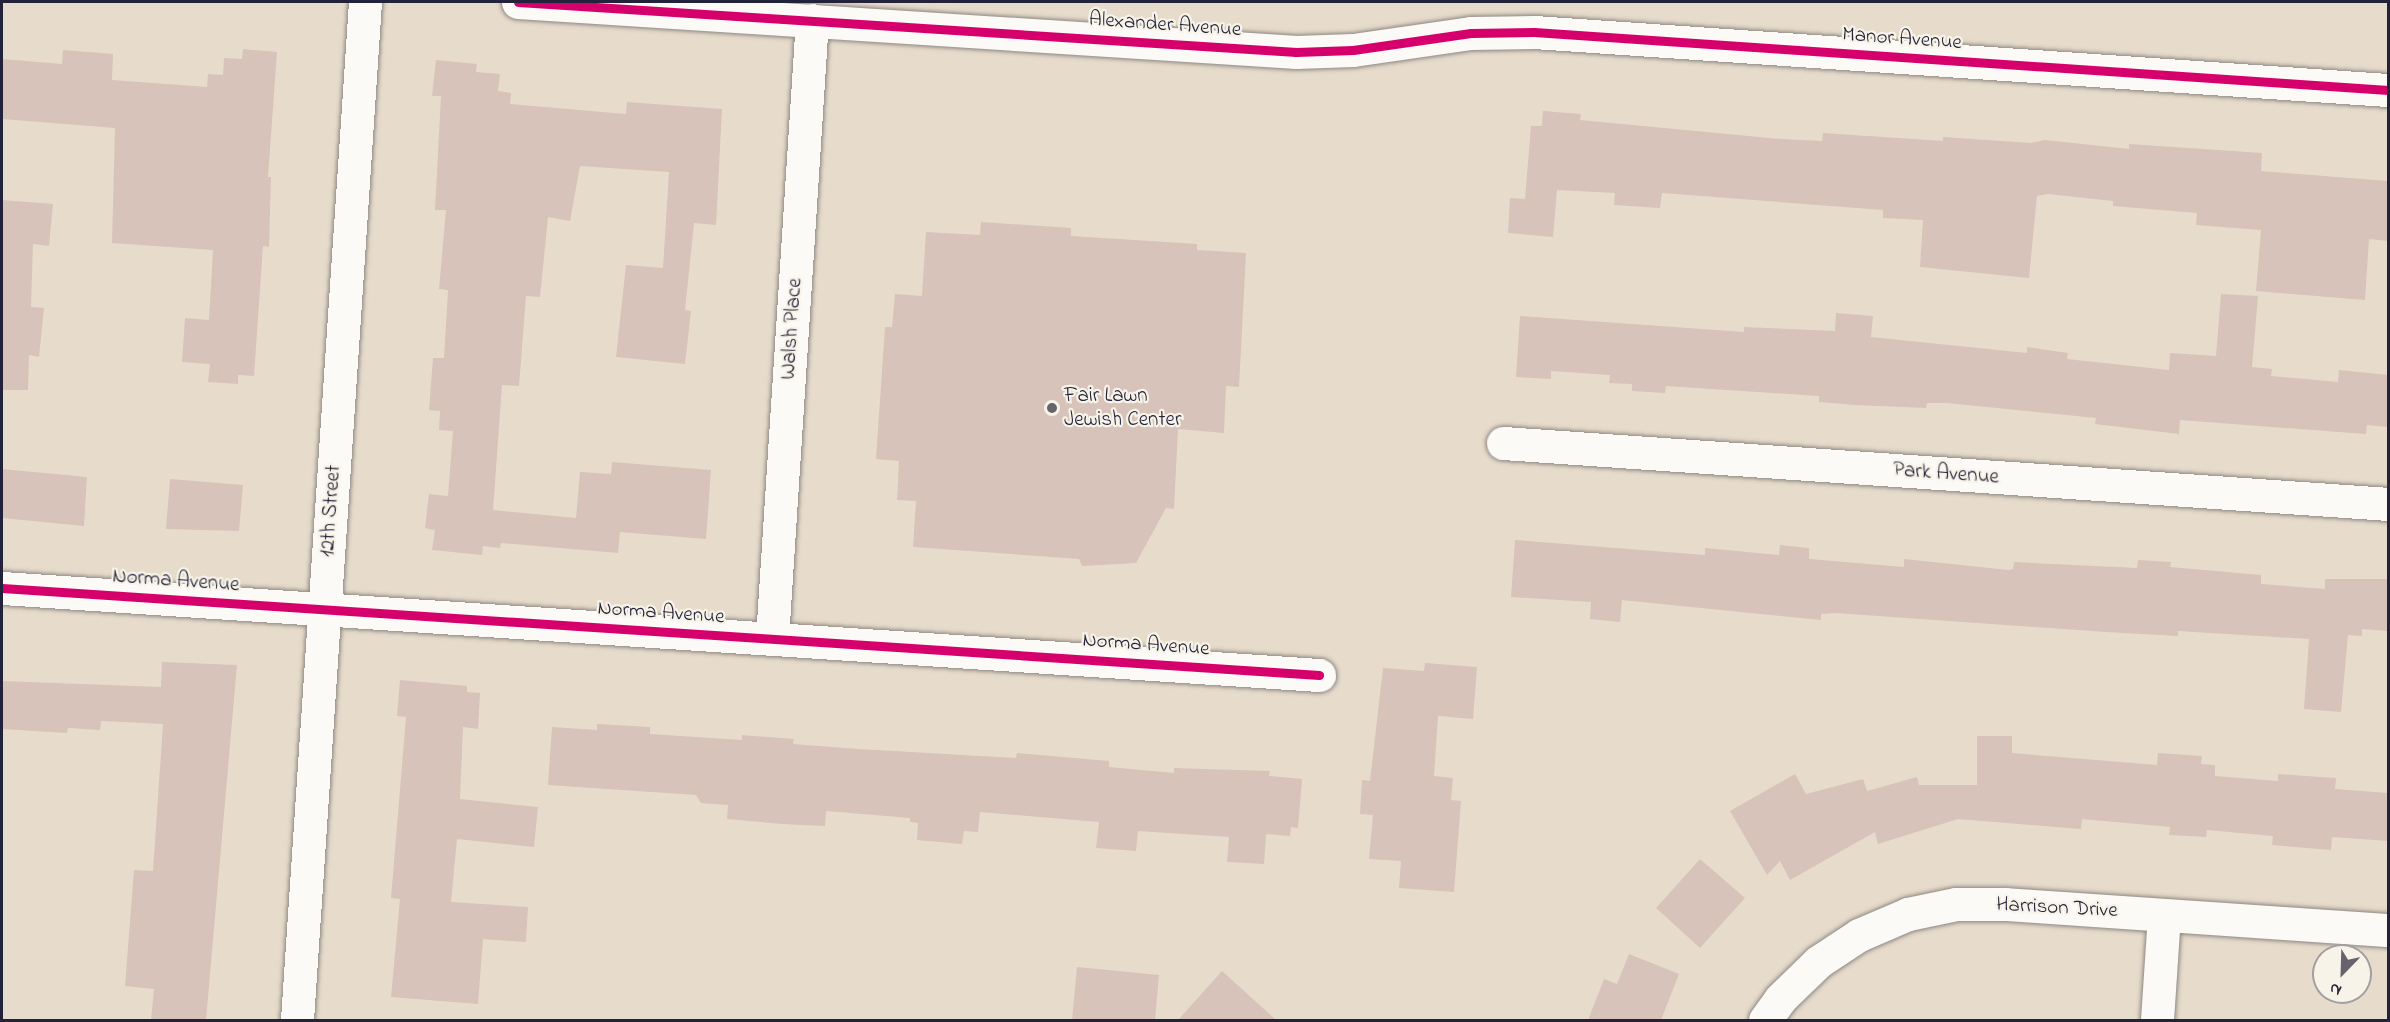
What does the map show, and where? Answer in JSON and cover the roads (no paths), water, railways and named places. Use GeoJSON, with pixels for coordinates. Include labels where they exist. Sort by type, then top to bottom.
{"type":"FeatureCollection","features":[{"type":"Feature","properties":{"kind":"street","name":"12th Street"},"geometry":{"type":"LineString","coordinates":[[297,1020],[365,2]]}},
{"type":"Feature","properties":{"kind":"street","name":"Alexander Avenue"},"geometry":{"type":"LineString","coordinates":[[518,2],[1296,52],[1353,50],[1413,40]]}},
{"type":"Feature","properties":{"kind":"street","name":"Walsh Place"},"geometry":{"type":"LineString","coordinates":[[772,638],[812,20]]}},
{"type":"Feature","properties":{"kind":"street","name":"Manor Avenue"},"geometry":{"type":"LineString","coordinates":[[1413,40],[1471,33],[1534,32],[2388,90]]}},
{"type":"Feature","properties":{"kind":"street","name":"Park Avenue"},"geometry":{"type":"LineString","coordinates":[[1503,443],[2388,504]]}},
{"type":"Feature","properties":{"kind":"street","name":"Norma Avenue"},"geometry":{"type":"LineString","coordinates":[[2,588],[1319,675]]}},
{"type":"Feature","properties":{"kind":"street","name":"Harrison Drive"},"geometry":{"type":"LineString","coordinates":[[1765,1020],[1780,999],[1818,962],[1859,935],[1908,914],[1956,904],[2005,904],[2388,930]]}},
{"type":"Feature","properties":{"kind":"street"},"geometry":{"type":"LineString","coordinates":[[2157,1020],[2164,915]]}},
{"type":"Feature","properties":{"kind":"place","name":"Fair Lawn Jewish Center"},"geometry":{"type":"Point","coordinates":[1052,408]}}]}
